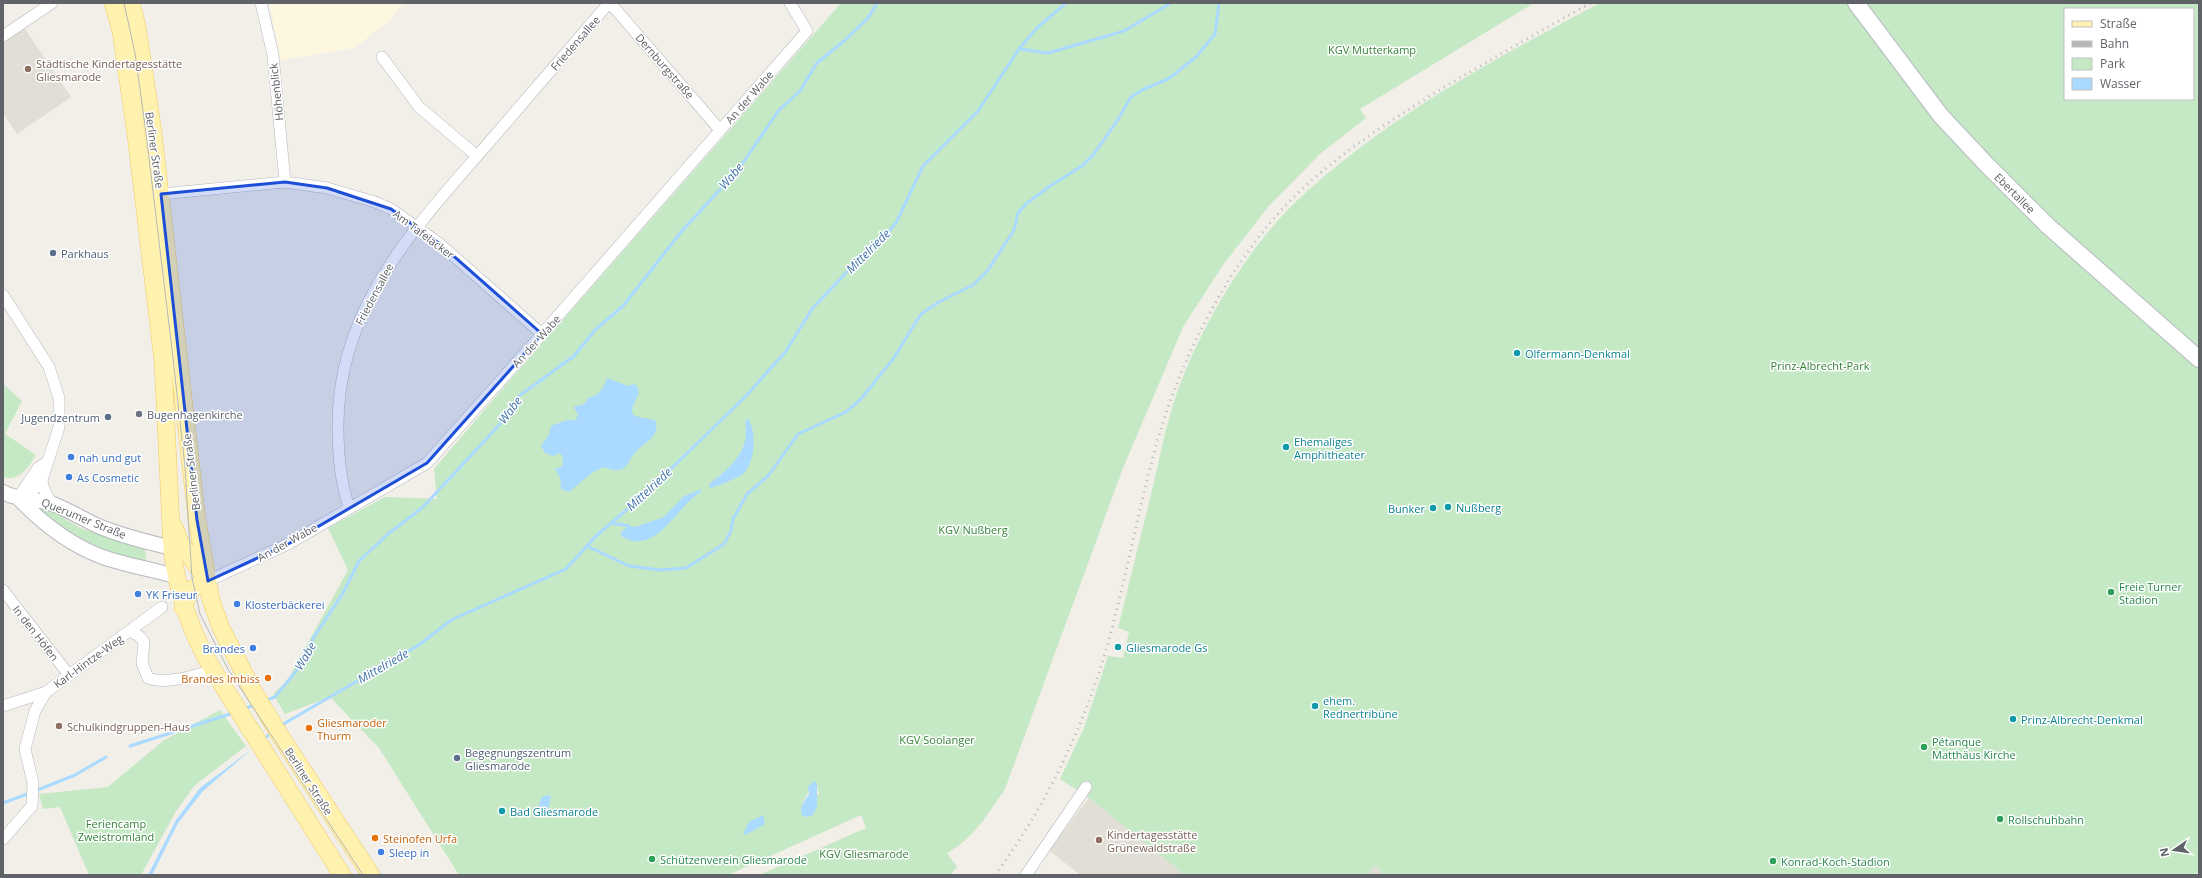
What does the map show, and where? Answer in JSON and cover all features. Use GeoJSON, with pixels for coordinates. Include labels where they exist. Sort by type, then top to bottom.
{"type":"FeatureCollection","features":[{"type":"Feature","properties":{"kind":"main road","name":"Berliner Straße"},"geometry":{"type":"LineString","coordinates":[[113,3],[121,31],[135,128],[163,361],[172,548],[175,576],[183,608],[200,649],[342,875]]}},
{"type":"Feature","properties":{"kind":"main road","name":"Berliner Straße"},"geometry":{"type":"LineString","coordinates":[[131,3],[145,77],[161,194],[200,538],[202,581],[224,634],[256,696],[371,875]]}},
{"type":"Feature","properties":{"kind":"main road","name":"Ebertallee"},"geometry":{"type":"LineString","coordinates":[[1856,3],[1941,116],[1987,165],[2048,226],[2199,359]]}},
{"type":"Feature","properties":{"kind":"main road"},"geometry":{"type":"LineString","coordinates":[[170,518],[181,544],[202,581]]}},
{"type":"Feature","properties":{"kind":"main road"},"geometry":{"type":"LineString","coordinates":[[200,538],[189,558],[175,576],[202,581]]}},
{"type":"Feature","properties":{"kind":"main road"},"geometry":{"type":"LineString","coordinates":[[172,548],[189,558]]}},
{"type":"Feature","properties":{"kind":"main road"},"geometry":{"type":"LineString","coordinates":[[183,608],[190,590],[202,581]]}},
{"type":"Feature","properties":{"kind":"street"},"geometry":{"type":"LineString","coordinates":[[3,36],[52,3]]}},
{"type":"Feature","properties":{"kind":"street","name":"Höhenblick"},"geometry":{"type":"LineString","coordinates":[[261,3],[273,55],[285,182]]}},
{"type":"Feature","properties":{"kind":"street","name":"Dernburgstraße"},"geometry":{"type":"LineString","coordinates":[[610,3],[720,130]]}},
{"type":"Feature","properties":{"kind":"street","name":"Friedensallee"},"geometry":{"type":"LineString","coordinates":[[349,507],[340,474],[338,406],[343,372],[353,335],[365,306],[381,278],[416,226],[610,3]]}},
{"type":"Feature","properties":{"kind":"street","name":"An der Wabe"},"geometry":{"type":"LineString","coordinates":[[202,581],[290,543],[427,462],[542,334],[807,31],[790,3]]}},
{"type":"Feature","properties":{"kind":"street"},"geometry":{"type":"LineString","coordinates":[[382,57],[419,107],[477,156]]}},
{"type":"Feature","properties":{"kind":"street","name":"Am Tafelacker"},"geometry":{"type":"LineString","coordinates":[[161,194],[285,182],[352,194],[391,209],[416,226],[440,244],[542,334]]}},
{"type":"Feature","properties":{"kind":"street"},"geometry":{"type":"LineString","coordinates":[[3,295],[41,352],[54,380],[59,398],[60,419],[42,480],[31,493],[18,498]]}},
{"type":"Feature","properties":{"kind":"street"},"geometry":{"type":"LineString","coordinates":[[18,498],[38,468],[47,462]]}},
{"type":"Feature","properties":{"kind":"street"},"geometry":{"type":"LineString","coordinates":[[42,480],[46,495],[54,505]]}},
{"type":"Feature","properties":{"kind":"street","name":"Querumer Straße"},"geometry":{"type":"LineString","coordinates":[[3,492],[18,498],[37,499],[54,505],[98,526],[140,540],[172,548]]}},
{"type":"Feature","properties":{"kind":"street","name":"Querumer Straße"},"geometry":{"type":"LineString","coordinates":[[18,498],[39,519],[94,553],[175,576]]}},
{"type":"Feature","properties":{"kind":"street","name":"In den Höfen"},"geometry":{"type":"LineString","coordinates":[[3,590],[69,675]]}},
{"type":"Feature","properties":{"kind":"street","name":"Karl-Hintze-Weg"},"geometry":{"type":"LineString","coordinates":[[3,706],[46,692],[162,607]]}},
{"type":"Feature","properties":{"kind":"street","name":"Karl-Hintze-Weg"},"geometry":{"type":"LineString","coordinates":[[130,631],[139,636],[144,642],[142,663],[148,678],[154,680],[190,678],[213,670]]}},
{"type":"Feature","properties":{"kind":"street","name":"Karl-Hintze-Weg"},"geometry":{"type":"LineString","coordinates":[[3,839],[28,812],[33,800],[34,783],[25,749],[35,711],[46,692]]}},
{"type":"Feature","properties":{"kind":"street"},"geometry":{"type":"LineString","coordinates":[[1026,875],[1086,787]]}},
{"type":"Feature","properties":{"kind":"highlighted area"},"geometry":{"type":"Polygon","coordinates":[[[285,182],[327,188],[375,202],[391,209],[440,244],[542,334],[427,463],[290,543],[208,581],[197,520],[161,194],[285,182]]]}},
{"type":"Feature","properties":{"kind":"shaded area"},"geometry":{"type":"Polygon","coordinates":[[[269,3],[404,3],[388,22],[354,48],[281,60],[269,3]]]}},
{"type":"Feature","properties":{"kind":"shaded area","name":"Städtische Kindertagesstätte Gliesmarode"},"geometry":{"type":"Polygon","coordinates":[[[23,26],[71,97],[17,134],[3,113],[3,40],[23,26]]]}},
{"type":"Feature","properties":{"kind":"shaded area","name":"Kindertagesstätte Grünewaldstraße"},"geometry":{"type":"Polygon","coordinates":[[[1089,798],[1185,875],[1080,875],[1049,850],[1089,798]]]}},
{"type":"Feature","properties":{"kind":"shaded area"},"geometry":{"type":"Polygon","coordinates":[[[1370,857],[1383,875],[1350,875],[1370,857]]]}},
{"type":"Feature","properties":{"kind":"green space"},"geometry":{"type":"Polygon","coordinates":[[[841,3],[1534,3],[1360,109],[1366,118],[1320,154],[1268,207],[1223,265],[1183,327],[1123,468],[1005,789],[986,817],[965,841],[947,853],[957,867],[950,875],[760,875],[866,828],[861,815],[728,875],[459,875],[379,748],[330,697],[285,714],[273,694],[288,679],[348,570],[328,528],[385,497],[437,499],[434,469],[510,380],[841,3]],[[814,781],[802,804],[819,794],[817,784],[814,781]]]}},
{"type":"Feature","properties":{"kind":"green space","name":"Prinz-Albrecht-Park"},"geometry":{"type":"Polygon","coordinates":[[[1600,3],[2199,3],[2199,871],[2194,875],[1383,875],[1376,865],[1367,875],[1185,875],[1089,798],[1060,779],[1084,728],[1108,656],[1123,658],[1129,632],[1118,628],[1173,405],[1195,350],[1225,293],[1262,240],[1282,216],[1302,196],[1336,167],[1407,114],[1483,67],[1600,3]]]}},
{"type":"Feature","properties":{"kind":"green space"},"geometry":{"type":"Polygon","coordinates":[[[3,384],[22,401],[5,434],[36,455],[23,472],[9,478],[3,477],[3,384]]]}},
{"type":"Feature","properties":{"kind":"green space"},"geometry":{"type":"Polygon","coordinates":[[[44,506],[82,529],[145,547],[146,562],[110,552],[64,532],[45,517],[37,507],[44,506]]]}},
{"type":"Feature","properties":{"kind":"green space","name":"Feriencamp Zweistromland"},"geometry":{"type":"Polygon","coordinates":[[[220,710],[246,746],[194,786],[175,813],[141,875],[89,875],[60,807],[43,809],[39,794],[108,787],[163,741],[220,710]]]}},
{"type":"Feature","properties":{"kind":"water"},"geometry":{"type":"Polygon","coordinates":[[[607,378],[628,386],[634,384],[637,386],[639,393],[632,412],[636,416],[655,420],[656,431],[652,438],[636,451],[624,468],[615,470],[604,467],[593,472],[569,492],[561,489],[560,477],[555,469],[562,466],[563,457],[560,453],[553,456],[545,453],[541,446],[549,435],[551,426],[567,420],[576,420],[578,414],[573,407],[584,404],[588,398],[598,393],[607,378]]]}},
{"type":"Feature","properties":{"kind":"water"},"geometry":{"type":"Polygon","coordinates":[[[748,419],[753,431],[754,446],[748,468],[738,477],[710,488],[710,483],[721,475],[738,457],[744,445],[746,430],[745,421],[748,419]]]}},
{"type":"Feature","properties":{"kind":"water"},"geometry":{"type":"Polygon","coordinates":[[[702,489],[701,492],[655,535],[645,540],[634,541],[621,536],[621,532],[629,526],[635,527],[664,517],[684,496],[702,489]]]}},
{"type":"Feature","properties":{"kind":"water"},"geometry":{"type":"Polygon","coordinates":[[[252,749],[203,791],[178,823],[152,875],[148,875],[176,820],[200,788],[252,749]]]}},
{"type":"Feature","properties":{"kind":"water"},"geometry":{"type":"Polygon","coordinates":[[[814,781],[817,784],[817,806],[813,815],[806,817],[802,815],[801,809],[809,794],[808,787],[814,781]]]}},
{"type":"Feature","properties":{"kind":"water"},"geometry":{"type":"Polygon","coordinates":[[[546,795],[551,796],[547,814],[537,813],[538,810],[540,811],[541,809],[539,806],[541,798],[546,795]]]}},
{"type":"Feature","properties":{"kind":"water"},"geometry":{"type":"Polygon","coordinates":[[[763,815],[765,824],[745,835],[743,834],[749,822],[763,815]]]}},
{"type":"Feature","properties":{"kind":"waterway","name":"Wabe"},"geometry":{"type":"LineString","coordinates":[[264,701],[275,697],[297,670],[314,637],[343,593],[359,561],[388,534],[423,507],[501,423],[519,396],[574,356],[595,330],[623,306],[681,232],[738,170],[779,110],[800,91],[817,63],[844,41],[868,18],[877,3]]}},
{"type":"Feature","properties":{"kind":"waterway","name":"Mittelriede"},"geometry":{"type":"LineString","coordinates":[[280,726],[419,645],[451,620],[566,569],[596,536],[646,493],[747,395],[786,351],[812,309],[858,260],[879,243],[896,223],[923,166],[978,111],[1019,49],[1037,28],[1066,3]]}},
{"type":"Feature","properties":{"kind":"waterway"},"geometry":{"type":"LineString","coordinates":[[1019,49],[1048,53],[1124,31],[1171,3]]}},
{"type":"Feature","properties":{"kind":"waterway"},"geometry":{"type":"LineString","coordinates":[[587,546],[629,566],[660,570],[686,568],[724,544],[731,531],[733,519],[747,494],[768,476],[798,434],[846,412],[861,399],[893,359],[921,314],[939,302],[973,285],[988,270],[1014,230],[1018,213],[1026,204],[1050,186],[1082,166],[1093,155],[1117,121],[1131,97],[1142,90],[1168,79],[1196,57],[1215,34],[1219,3]]}},
{"type":"Feature","properties":{"kind":"waterway"},"geometry":{"type":"LineString","coordinates":[[612,523],[629,526]]}},
{"type":"Feature","properties":{"kind":"waterway","name":"Wabe"},"geometry":{"type":"LineString","coordinates":[[244,709],[256,704]]}},
{"type":"Feature","properties":{"kind":"waterway","name":"Wabe"},"geometry":{"type":"LineString","coordinates":[[130,746],[233,713]]}},
{"type":"Feature","properties":{"kind":"waterway","name":"Mittelriede"},"geometry":{"type":"LineString","coordinates":[[263,740],[272,732]]}},
{"type":"Feature","properties":{"kind":"waterway","name":"Wabe"},"geometry":{"type":"LineString","coordinates":[[35,791],[75,775],[106,757]]}},
{"type":"Feature","properties":{"kind":"waterway","name":"Wabe"},"geometry":{"type":"LineString","coordinates":[[3,803],[30,793]]}},
{"type":"Feature","properties":{"kind":"tram line"},"geometry":{"type":"LineString","coordinates":[[124,3],[135,53],[146,133],[185,467],[192,578],[200,614],[228,669],[363,875]]}},
{"type":"Feature","properties":{"kind":"railway"},"geometry":{"type":"LineString","coordinates":[[995,875],[1031,822],[1047,794],[1087,708],[1107,647],[1150,468],[1168,409],[1180,375],[1195,341],[1212,308],[1231,277],[1274,218],[1298,193],[1354,146],[1456,80],[1591,3]]}},
{"type":"Feature","properties":{"kind":"place","name":"Städtische Kindertagesstätte Gliesmarode"},"geometry":{"type":"Point","coordinates":[28,69]}},
{"type":"Feature","properties":{"kind":"place","name":"Parkhaus"},"geometry":{"type":"Point","coordinates":[53,253]}},
{"type":"Feature","properties":{"kind":"place","name":"Olfermann-Denkmal"},"geometry":{"type":"Point","coordinates":[1517,353]}},
{"type":"Feature","properties":{"kind":"place","name":"Bugenhagenkirche"},"geometry":{"type":"Point","coordinates":[139,414]}},
{"type":"Feature","properties":{"kind":"place","name":"Jugendzentrum"},"geometry":{"type":"Point","coordinates":[108,417]}},
{"type":"Feature","properties":{"kind":"place","name":"Ehemaliges Amphitheater"},"geometry":{"type":"Point","coordinates":[1286,447]}},
{"type":"Feature","properties":{"kind":"place","name":"nah und gut"},"geometry":{"type":"Point","coordinates":[71,457]}},
{"type":"Feature","properties":{"kind":"place","name":"As Cosmetic"},"geometry":{"type":"Point","coordinates":[69,477]}},
{"type":"Feature","properties":{"kind":"place","name":"Nußberg"},"geometry":{"type":"Point","coordinates":[1448,507]}},
{"type":"Feature","properties":{"kind":"place","name":"Bunker"},"geometry":{"type":"Point","coordinates":[1433,508]}},
{"type":"Feature","properties":{"kind":"place","name":"Freie Turner Stadion"},"geometry":{"type":"Point","coordinates":[2111,592]}},
{"type":"Feature","properties":{"kind":"place","name":"YK Friseur"},"geometry":{"type":"Point","coordinates":[138,594]}},
{"type":"Feature","properties":{"kind":"place","name":"Klosterbäckerei"},"geometry":{"type":"Point","coordinates":[237,604]}},
{"type":"Feature","properties":{"kind":"place","name":"Gliesmarode Gs"},"geometry":{"type":"Point","coordinates":[1118,647]}},
{"type":"Feature","properties":{"kind":"place","name":"Brandes"},"geometry":{"type":"Point","coordinates":[253,648]}},
{"type":"Feature","properties":{"kind":"place","name":"Brandes Imbiss"},"geometry":{"type":"Point","coordinates":[268,678]}},
{"type":"Feature","properties":{"kind":"place","name":"ehem. Rednertribüne"},"geometry":{"type":"Point","coordinates":[1315,706]}},
{"type":"Feature","properties":{"kind":"place","name":"Prinz-Albrecht-Denkmal"},"geometry":{"type":"Point","coordinates":[2013,719]}},
{"type":"Feature","properties":{"kind":"place","name":"Schulkindgruppen-Haus"},"geometry":{"type":"Point","coordinates":[59,726]}},
{"type":"Feature","properties":{"kind":"place","name":"Gliesmaroder Thurm"},"geometry":{"type":"Point","coordinates":[309,728]}},
{"type":"Feature","properties":{"kind":"place","name":"Pétanque Matthäus Kirche"},"geometry":{"type":"Point","coordinates":[1924,747]}},
{"type":"Feature","properties":{"kind":"place","name":"Begegnungszentrum Gliesmarode"},"geometry":{"type":"Point","coordinates":[457,758]}},
{"type":"Feature","properties":{"kind":"place","name":"Bad Gliesmarode"},"geometry":{"type":"Point","coordinates":[502,811]}},
{"type":"Feature","properties":{"kind":"place","name":"Rollschuhbahn"},"geometry":{"type":"Point","coordinates":[2000,819]}},
{"type":"Feature","properties":{"kind":"place","name":"Steinofen Urfa"},"geometry":{"type":"Point","coordinates":[375,838]}},
{"type":"Feature","properties":{"kind":"place","name":"Kindertagesstätte Grünewaldstraße"},"geometry":{"type":"Point","coordinates":[1099,840]}},
{"type":"Feature","properties":{"kind":"place","name":"Sleep in"},"geometry":{"type":"Point","coordinates":[381,852]}},
{"type":"Feature","properties":{"kind":"place","name":"Schützenverein Gliesmarode"},"geometry":{"type":"Point","coordinates":[652,859]}},
{"type":"Feature","properties":{"kind":"place","name":"Konrad-Koch-Stadion"},"geometry":{"type":"Point","coordinates":[1773,861]}},
{"type":"Feature","properties":{"kind":"park label","name":"KGV Mutterkamp"},"geometry":{"type":"Point","coordinates":[1372,49]}},
{"type":"Feature","properties":{"kind":"park label","name":"KGV Nußberg"},"geometry":{"type":"Point","coordinates":[973,529]}},
{"type":"Feature","properties":{"kind":"park label","name":"KGV Soolanger"},"geometry":{"type":"Point","coordinates":[937,739]}},
{"type":"Feature","properties":{"kind":"park label","name":"KGV Gliesmarode"},"geometry":{"type":"Point","coordinates":[864,853]}}]}
